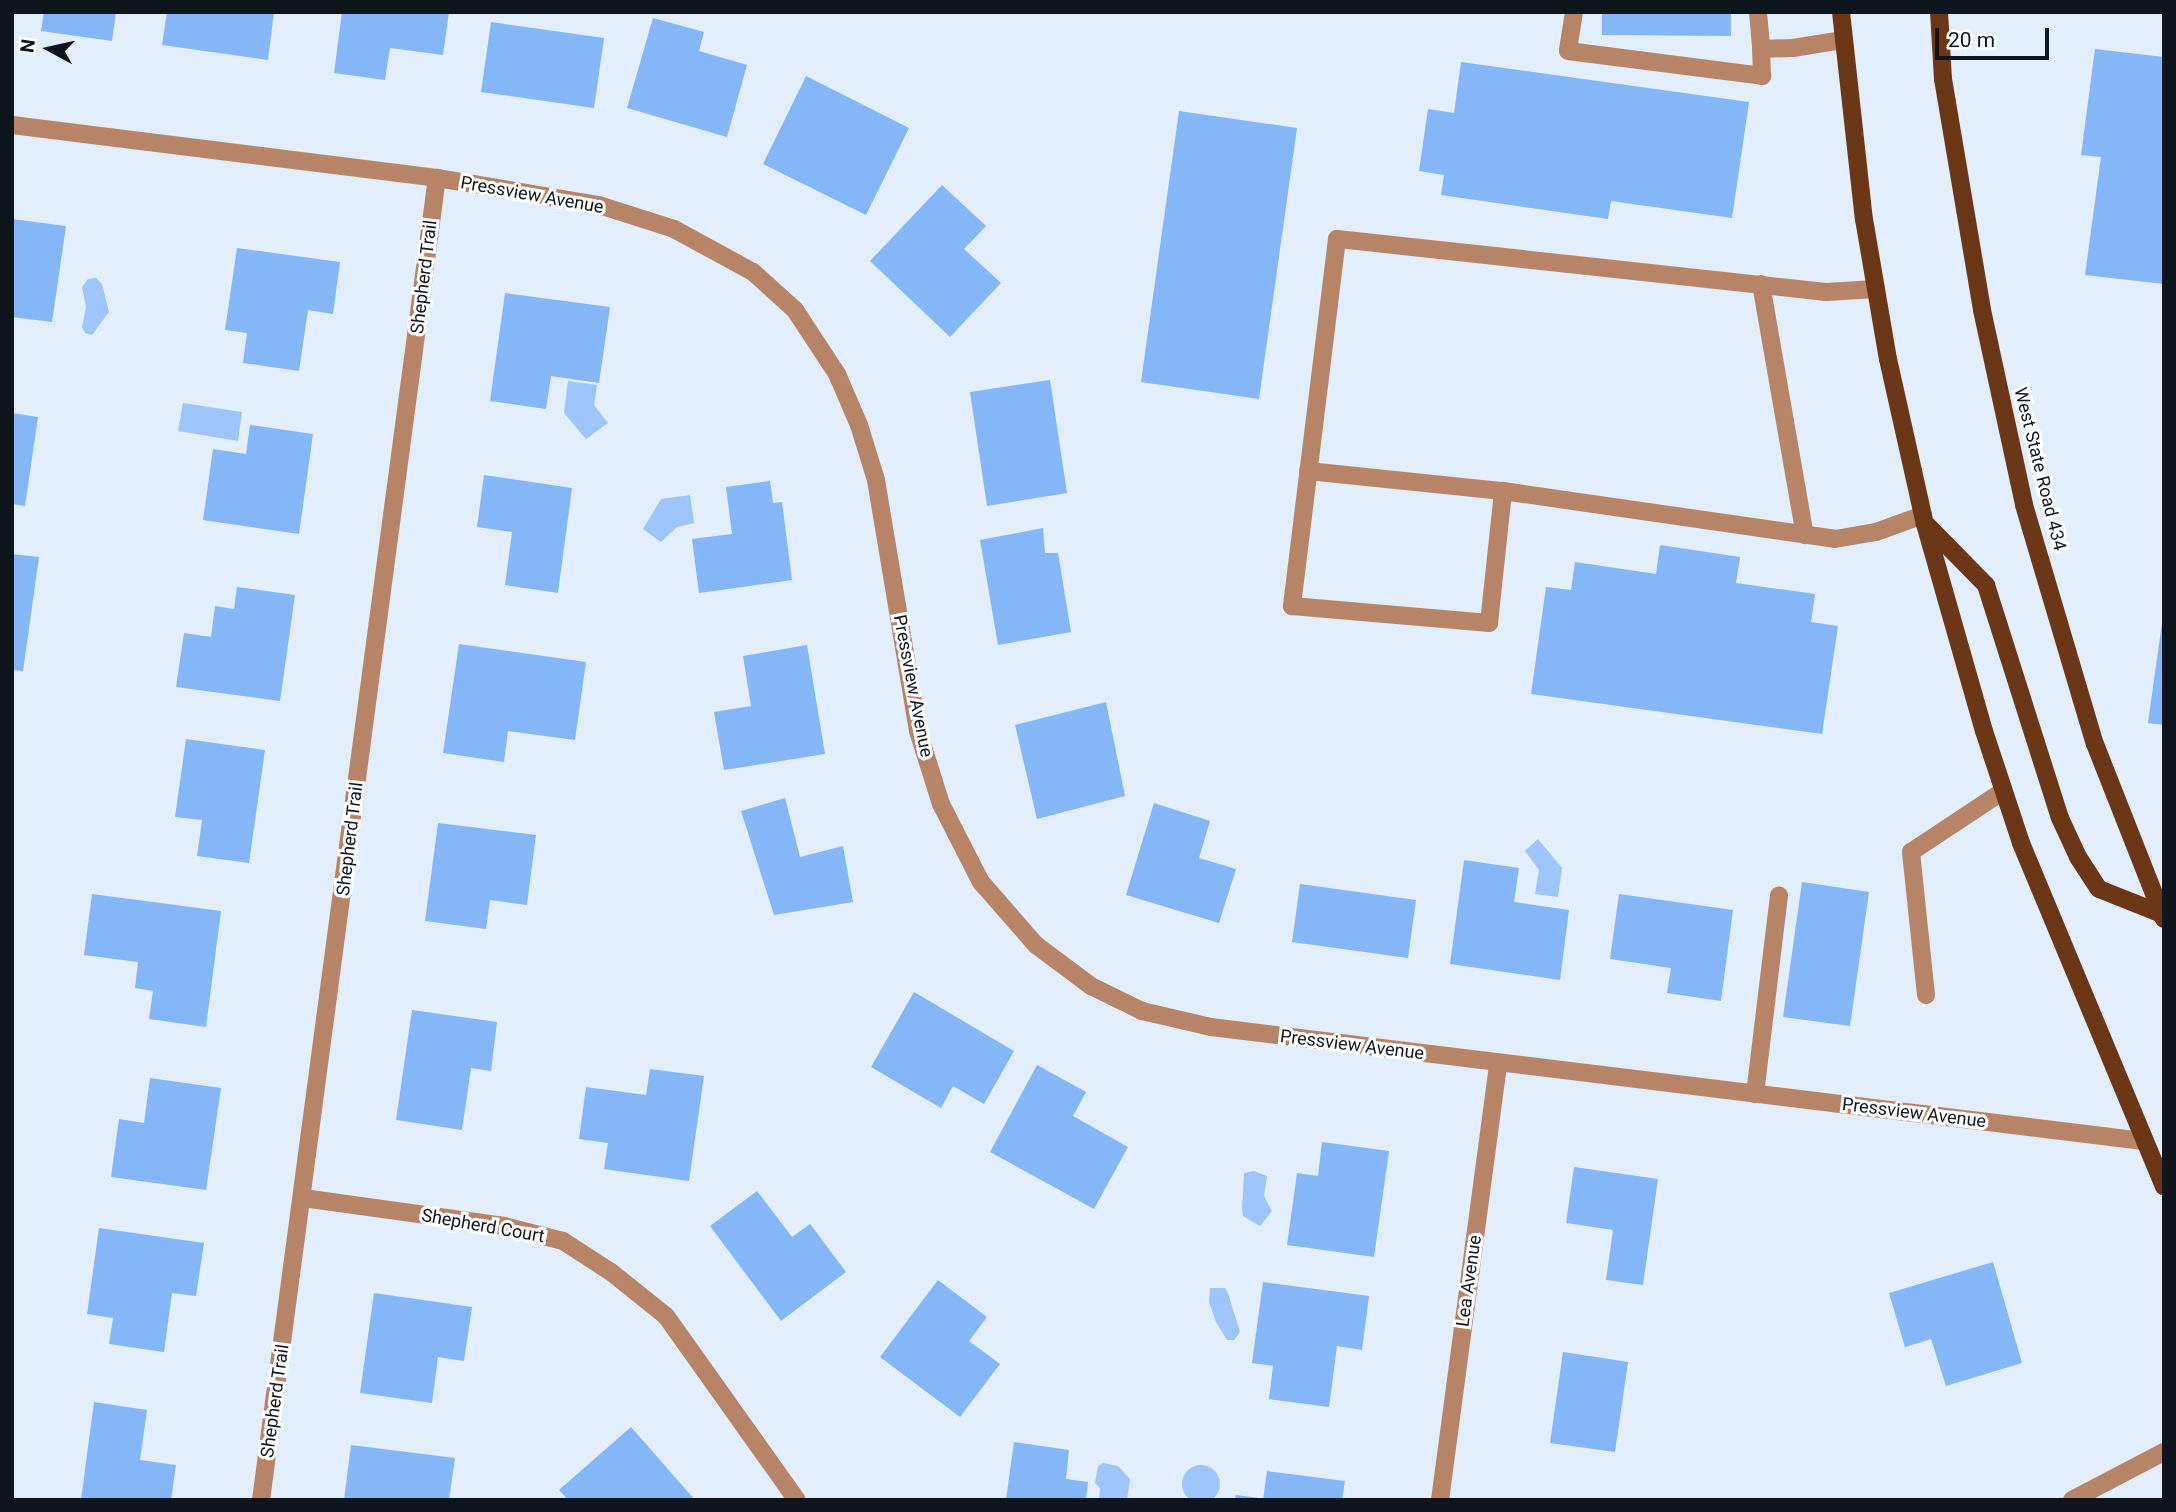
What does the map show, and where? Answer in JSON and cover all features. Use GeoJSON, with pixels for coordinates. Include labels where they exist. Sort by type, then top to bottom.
{"type":"FeatureCollection","features":[{"type":"Feature","properties":{"kind":"main road"},"geometry":{"type":"LineString","coordinates":[[1841,12],[1864,219],[1888,359],[1924,519],[2003,791],[2062,946],[2143,1142],[2164,1186]]}},
{"type":"Feature","properties":{"kind":"main road","name":"West State Road 434"},"geometry":{"type":"LineString","coordinates":[[1939,12],[1943,79],[1982,310],[2024,505],[2095,744],[2163,916]]}},
{"type":"Feature","properties":{"kind":"main road"},"geometry":{"type":"LineString","coordinates":[[1924,519],[1986,585],[2060,818],[2077,857],[2099,889],[2163,916]]}},
{"type":"Feature","properties":{"kind":"main road"},"geometry":{"type":"LineString","coordinates":[[2143,1142],[2164,1147]]}},
{"type":"Feature","properties":{"kind":"street"},"geometry":{"type":"LineString","coordinates":[[1574,12],[1568,51],[1762,76],[1758,12]]}},
{"type":"Feature","properties":{"kind":"street"},"geometry":{"type":"LineString","coordinates":[[1760,49],[1793,48],[1843,40]]}},
{"type":"Feature","properties":{"kind":"street","name":"Pressview Avenue"},"geometry":{"type":"LineString","coordinates":[[12,125],[437,178],[600,205],[674,229],[753,272],[795,310],[837,374],[859,425],[876,480],[918,731],[941,804],[981,881],[1036,945],[1091,986],[1142,1011],[1211,1027],[2143,1142]]}},
{"type":"Feature","properties":{"kind":"street","name":"Shepherd Trail"},"geometry":{"type":"LineString","coordinates":[[261,1500],[437,178]]}},
{"type":"Feature","properties":{"kind":"street"},"geometry":{"type":"LineString","coordinates":[[1503,491],[1489,623],[1292,606],[1336,239],[1826,292],[1876,289]]}},
{"type":"Feature","properties":{"kind":"street"},"geometry":{"type":"LineString","coordinates":[[1761,284],[1805,535]]}},
{"type":"Feature","properties":{"kind":"street"},"geometry":{"type":"LineString","coordinates":[[1308,471],[1503,491],[1835,539],[1876,532],[1924,519]]}},
{"type":"Feature","properties":{"kind":"street"},"geometry":{"type":"LineString","coordinates":[[1926,995],[1911,852],[2003,791]]}},
{"type":"Feature","properties":{"kind":"street"},"geometry":{"type":"LineString","coordinates":[[1755,1094],[1779,895]]}},
{"type":"Feature","properties":{"kind":"street","name":"Lea Avenue"},"geometry":{"type":"LineString","coordinates":[[1440,1500],[1498,1063]]}},
{"type":"Feature","properties":{"kind":"street","name":"Shepherd Court"},"geometry":{"type":"LineString","coordinates":[[303,1198],[504,1226],[563,1241],[611,1272],[666,1316],[797,1500]]}},
{"type":"Feature","properties":{"kind":"street"},"geometry":{"type":"LineString","coordinates":[[2072,1500],[2164,1452]]}},
{"type":"Feature","properties":{"kind":"water"},"geometry":{"type":"Polygon","coordinates":[[[96,278],[102,284],[109,312],[92,335],[85,333],[82,327],[86,307],[82,287],[88,279],[96,278]]]}},
{"type":"Feature","properties":{"kind":"water"},"geometry":{"type":"Polygon","coordinates":[[[568,381],[597,385],[594,405],[608,423],[586,439],[564,413],[568,381]]]}},
{"type":"Feature","properties":{"kind":"water"},"geometry":{"type":"Polygon","coordinates":[[[183,403],[242,412],[238,441],[178,431],[183,403]]]}},
{"type":"Feature","properties":{"kind":"water"},"geometry":{"type":"Polygon","coordinates":[[[690,495],[694,523],[677,527],[661,542],[643,529],[661,499],[690,495]]]}},
{"type":"Feature","properties":{"kind":"water"},"geometry":{"type":"Polygon","coordinates":[[[1538,839],[1562,868],[1558,897],[1535,894],[1539,870],[1525,851],[1538,839]]]}},
{"type":"Feature","properties":{"kind":"water"},"geometry":{"type":"Polygon","coordinates":[[[1254,1171],[1267,1176],[1264,1196],[1272,1211],[1260,1226],[1243,1216],[1242,1208],[1244,1173],[1254,1171]]]}},
{"type":"Feature","properties":{"kind":"water"},"geometry":{"type":"Polygon","coordinates":[[[1210,1288],[1225,1288],[1228,1293],[1240,1332],[1234,1340],[1227,1340],[1216,1322],[1209,1302],[1210,1288]]]}},
{"type":"Feature","properties":{"kind":"water"},"geometry":{"type":"Polygon","coordinates":[[[1103,1463],[1118,1466],[1130,1479],[1127,1500],[1099,1500],[1100,1488],[1095,1483],[1098,1466],[1103,1463]]]}},
{"type":"Feature","properties":{"kind":"water"},"geometry":{"type":"Polygon","coordinates":[[[1201,1465],[1215,1470],[1220,1484],[1215,1498],[1201,1503],[1187,1498],[1182,1484],[1187,1470],[1201,1465]]]}},
{"type":"Feature","properties":{"kind":"building"},"geometry":{"type":"Polygon","coordinates":[[[44,12],[116,12],[112,41],[41,31],[44,12]]]}},
{"type":"Feature","properties":{"kind":"building"},"geometry":{"type":"Polygon","coordinates":[[[167,12],[274,12],[268,60],[162,45],[167,12]]]}},
{"type":"Feature","properties":{"kind":"building"},"geometry":{"type":"Polygon","coordinates":[[[342,12],[449,12],[443,55],[390,48],[385,80],[334,73],[342,12]]]}},
{"type":"Feature","properties":{"kind":"building"},"geometry":{"type":"Polygon","coordinates":[[[1602,12],[1731,12],[1731,36],[1602,35],[1602,12]]]}},
{"type":"Feature","properties":{"kind":"building"},"geometry":{"type":"Polygon","coordinates":[[[653,18],[704,32],[699,51],[747,65],[727,137],[627,108],[653,18]]]}},
{"type":"Feature","properties":{"kind":"building"},"geometry":{"type":"Polygon","coordinates":[[[491,22],[604,38],[594,108],[481,92],[491,22]]]}},
{"type":"Feature","properties":{"kind":"building"},"geometry":{"type":"Polygon","coordinates":[[[2095,49],[2164,57],[2164,284],[2085,275],[2101,157],[2081,155],[2095,49]]]}},
{"type":"Feature","properties":{"kind":"building"},"geometry":{"type":"Polygon","coordinates":[[[1461,62],[1749,102],[1732,218],[1611,201],[1608,219],[1441,195],[1444,175],[1419,171],[1428,109],[1454,113],[1461,62]]]}},
{"type":"Feature","properties":{"kind":"building"},"geometry":{"type":"Polygon","coordinates":[[[806,76],[909,128],[866,215],[763,164],[806,76]]]}},
{"type":"Feature","properties":{"kind":"building"},"geometry":{"type":"Polygon","coordinates":[[[1179,111],[1297,128],[1259,399],[1141,382],[1179,111]]]}},
{"type":"Feature","properties":{"kind":"building"},"geometry":{"type":"Polygon","coordinates":[[[942,185],[986,226],[964,249],[1001,283],[950,337],[870,261],[942,185]]]}},
{"type":"Feature","properties":{"kind":"building"},"geometry":{"type":"Polygon","coordinates":[[[12,219],[66,226],[52,322],[12,317],[12,219]]]}},
{"type":"Feature","properties":{"kind":"building"},"geometry":{"type":"Polygon","coordinates":[[[237,248],[340,262],[333,314],[308,310],[299,371],[243,363],[247,333],[225,330],[237,248]]]}},
{"type":"Feature","properties":{"kind":"building"},"geometry":{"type":"Polygon","coordinates":[[[505,293],[610,307],[599,383],[551,376],[546,409],[490,401],[505,293]]]}},
{"type":"Feature","properties":{"kind":"building"},"geometry":{"type":"Polygon","coordinates":[[[1050,380],[1067,493],[987,506],[970,392],[1050,380]]]}},
{"type":"Feature","properties":{"kind":"building"},"geometry":{"type":"Polygon","coordinates":[[[12,413],[38,417],[25,506],[12,504],[12,413]]]}},
{"type":"Feature","properties":{"kind":"building"},"geometry":{"type":"Polygon","coordinates":[[[250,425],[313,434],[299,534],[203,520],[213,449],[246,454],[250,425]]]}},
{"type":"Feature","properties":{"kind":"building"},"geometry":{"type":"Polygon","coordinates":[[[484,475],[572,488],[558,593],[505,585],[512,532],[477,527],[484,475]]]}},
{"type":"Feature","properties":{"kind":"building"},"geometry":{"type":"Polygon","coordinates":[[[770,481],[773,503],[782,502],[792,580],[699,593],[692,539],[732,534],[726,487],[770,481]]]}},
{"type":"Feature","properties":{"kind":"building"},"geometry":{"type":"Polygon","coordinates":[[[1043,528],[1045,553],[1058,553],[1071,632],[998,645],[980,540],[1043,528]]]}},
{"type":"Feature","properties":{"kind":"building"},"geometry":{"type":"Polygon","coordinates":[[[1660,545],[1740,557],[1736,583],[1815,594],[1811,622],[1838,626],[1822,734],[1531,694],[1546,587],[1571,590],[1575,562],[1656,574],[1660,545]]]}},
{"type":"Feature","properties":{"kind":"building"},"geometry":{"type":"Polygon","coordinates":[[[12,554],[39,557],[23,671],[12,670],[12,554]]]}},
{"type":"Feature","properties":{"kind":"building"},"geometry":{"type":"Polygon","coordinates":[[[237,587],[295,595],[280,701],[176,687],[184,633],[211,637],[215,606],[234,609],[237,587]]]}},
{"type":"Feature","properties":{"kind":"building"},"geometry":{"type":"Polygon","coordinates":[[[2164,623],[2164,725],[2148,723],[2164,623]]]}},
{"type":"Feature","properties":{"kind":"building"},"geometry":{"type":"Polygon","coordinates":[[[459,644],[586,662],[575,740],[508,731],[504,762],[443,753],[459,644]]]}},
{"type":"Feature","properties":{"kind":"building"},"geometry":{"type":"Polygon","coordinates":[[[807,645],[825,754],[724,770],[714,712],[751,706],[743,656],[807,645]]]}},
{"type":"Feature","properties":{"kind":"building"},"geometry":{"type":"Polygon","coordinates":[[[1106,702],[1125,796],[1037,819],[1015,725],[1106,702]]]}},
{"type":"Feature","properties":{"kind":"building"},"geometry":{"type":"Polygon","coordinates":[[[186,739],[265,750],[249,863],[197,856],[202,820],[175,817],[186,739]]]}},
{"type":"Feature","properties":{"kind":"building"},"geometry":{"type":"Polygon","coordinates":[[[785,798],[800,857],[843,846],[853,902],[774,915],[741,811],[785,798]]]}},
{"type":"Feature","properties":{"kind":"building"},"geometry":{"type":"Polygon","coordinates":[[[1154,803],[1210,821],[1199,858],[1236,869],[1219,923],[1126,895],[1154,803]]]}},
{"type":"Feature","properties":{"kind":"building"},"geometry":{"type":"Polygon","coordinates":[[[438,823],[536,835],[527,905],[490,900],[486,929],[425,921],[438,823]]]}},
{"type":"Feature","properties":{"kind":"building"},"geometry":{"type":"Polygon","coordinates":[[[1464,860],[1519,868],[1514,902],[1569,910],[1560,980],[1450,964],[1464,860]]]}},
{"type":"Feature","properties":{"kind":"building"},"geometry":{"type":"Polygon","coordinates":[[[1802,882],[1869,892],[1850,1026],[1783,1017],[1802,882]]]}},
{"type":"Feature","properties":{"kind":"building"},"geometry":{"type":"Polygon","coordinates":[[[1300,884],[1416,900],[1408,958],[1292,942],[1300,884]]]}},
{"type":"Feature","properties":{"kind":"building"},"geometry":{"type":"Polygon","coordinates":[[[92,894],[221,911],[206,1027],[149,1019],[153,991],[135,988],[138,962],[84,955],[92,894]]]}},
{"type":"Feature","properties":{"kind":"building"},"geometry":{"type":"Polygon","coordinates":[[[1619,894],[1733,910],[1721,1001],[1667,993],[1671,968],[1610,959],[1619,894]]]}},
{"type":"Feature","properties":{"kind":"building"},"geometry":{"type":"Polygon","coordinates":[[[914,992],[1014,1051],[984,1104],[953,1086],[941,1108],[871,1067],[914,992]]]}},
{"type":"Feature","properties":{"kind":"building"},"geometry":{"type":"Polygon","coordinates":[[[412,1010],[497,1022],[491,1071],[471,1068],[462,1130],[396,1120],[412,1010]]]}},
{"type":"Feature","properties":{"kind":"building"},"geometry":{"type":"Polygon","coordinates":[[[1037,1065],[1086,1092],[1073,1116],[1128,1147],[1094,1209],[990,1152],[1037,1065]]]}},
{"type":"Feature","properties":{"kind":"building"},"geometry":{"type":"Polygon","coordinates":[[[650,1069],[704,1076],[689,1181],[604,1169],[608,1143],[579,1139],[586,1087],[646,1095],[650,1069]]]}},
{"type":"Feature","properties":{"kind":"building"},"geometry":{"type":"Polygon","coordinates":[[[150,1078],[221,1088],[206,1190],[111,1177],[119,1119],[144,1123],[150,1078]]]}},
{"type":"Feature","properties":{"kind":"building"},"geometry":{"type":"Polygon","coordinates":[[[1322,1142],[1389,1151],[1374,1257],[1287,1245],[1297,1173],[1318,1176],[1322,1142]]]}},
{"type":"Feature","properties":{"kind":"building"},"geometry":{"type":"Polygon","coordinates":[[[1574,1167],[1658,1179],[1643,1285],[1606,1280],[1613,1230],[1566,1223],[1574,1167]]]}},
{"type":"Feature","properties":{"kind":"building"},"geometry":{"type":"Polygon","coordinates":[[[757,1191],[792,1237],[810,1224],[846,1272],[781,1321],[710,1226],[757,1191]]]}},
{"type":"Feature","properties":{"kind":"building"},"geometry":{"type":"Polygon","coordinates":[[[99,1228],[204,1243],[196,1296],[172,1293],[164,1352],[109,1344],[113,1318],[87,1314],[99,1228]]]}},
{"type":"Feature","properties":{"kind":"building"},"geometry":{"type":"Polygon","coordinates":[[[1993,1262],[2022,1363],[1946,1386],[1931,1339],[1905,1347],[1889,1293],[1993,1262]]]}},
{"type":"Feature","properties":{"kind":"building"},"geometry":{"type":"Polygon","coordinates":[[[938,1280],[987,1317],[969,1341],[1000,1364],[960,1417],[880,1357],[938,1280]]]}},
{"type":"Feature","properties":{"kind":"building"},"geometry":{"type":"Polygon","coordinates":[[[1263,1282],[1369,1296],[1362,1350],[1337,1346],[1329,1407],[1269,1399],[1273,1366],[1252,1363],[1263,1282]]]}},
{"type":"Feature","properties":{"kind":"building"},"geometry":{"type":"Polygon","coordinates":[[[374,1293],[472,1307],[464,1361],[438,1357],[432,1403],[360,1393],[374,1293]]]}},
{"type":"Feature","properties":{"kind":"building"},"geometry":{"type":"Polygon","coordinates":[[[1563,1352],[1628,1362],[1615,1452],[1550,1443],[1563,1352]]]}},
{"type":"Feature","properties":{"kind":"building"},"geometry":{"type":"Polygon","coordinates":[[[94,1402],[147,1410],[140,1460],[176,1465],[171,1500],[81,1500],[94,1402]]]}},
{"type":"Feature","properties":{"kind":"building"},"geometry":{"type":"Polygon","coordinates":[[[631,1427],[695,1500],[568,1500],[559,1490],[631,1427]]]}},
{"type":"Feature","properties":{"kind":"building"},"geometry":{"type":"Polygon","coordinates":[[[1014,1442],[1069,1450],[1066,1479],[1088,1482],[1086,1500],[1006,1500],[1014,1442]]]}},
{"type":"Feature","properties":{"kind":"building"},"geometry":{"type":"Polygon","coordinates":[[[351,1445],[455,1458],[449,1500],[344,1500],[351,1445]]]}},
{"type":"Feature","properties":{"kind":"building"},"geometry":{"type":"Polygon","coordinates":[[[1267,1471],[1345,1481],[1342,1500],[1263,1500],[1267,1471]]]}},
{"type":"Feature","properties":{"kind":"building"},"geometry":{"type":"Polygon","coordinates":[[[1236,1495],[1259,1498],[1259,1500],[1235,1500],[1236,1495]]]}}]}
